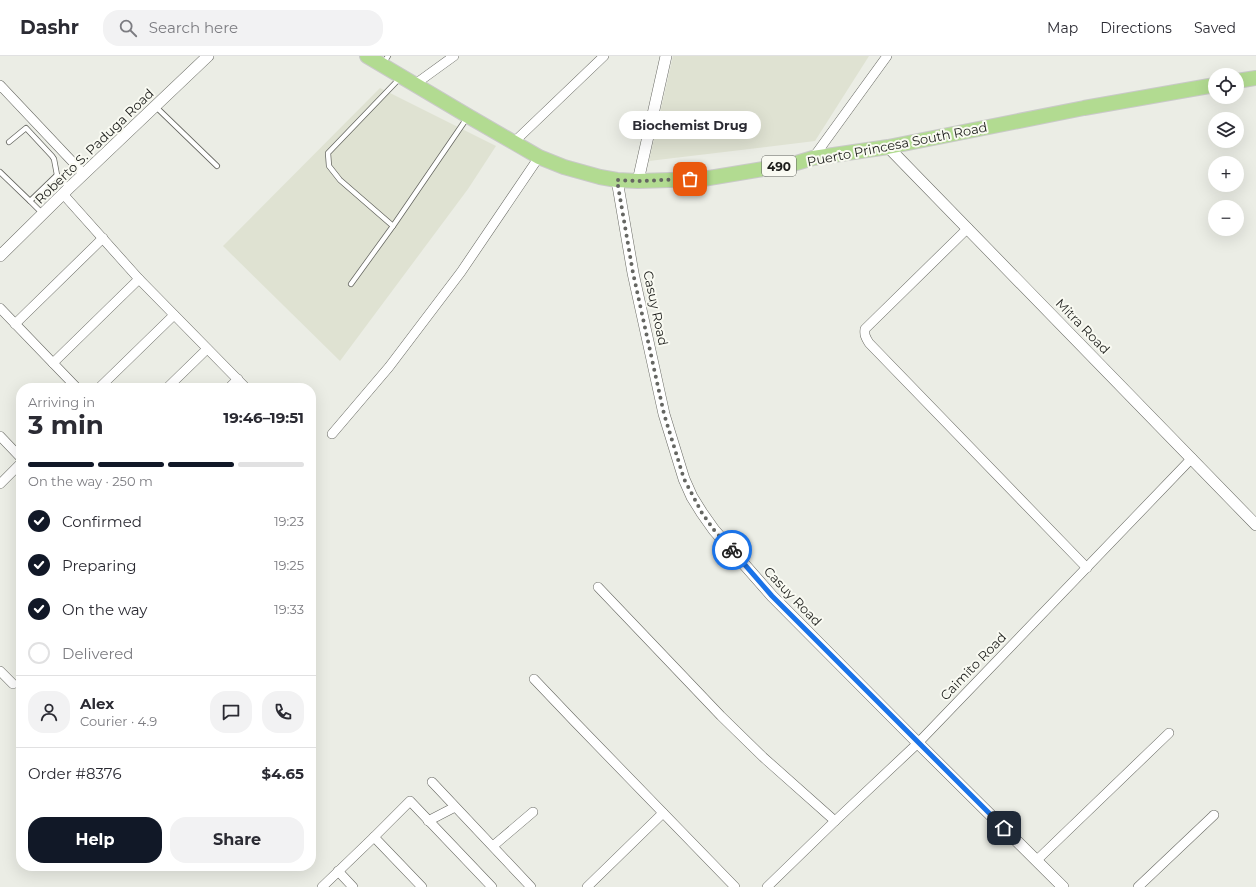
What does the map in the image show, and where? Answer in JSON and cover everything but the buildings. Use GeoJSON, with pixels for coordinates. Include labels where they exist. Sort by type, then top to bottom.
{"type":"FeatureCollection","features":[{"type":"Feature","properties":{"kind":"main road","name":"Puerto Princesa South Road"},"geometry":{"type":"LineString","coordinates":[[367,56],[385,61],[401,77],[539,157],[564,167],[600,177],[617,180],[638,181],[703,179],[793,164],[814,158],[888,146],[1084,108],[1208,86]]}},
{"type":"Feature","properties":{"kind":"main road"},"geometry":{"type":"LineString","coordinates":[[1244,80],[1256,78]]}},
{"type":"Feature","properties":{"kind":"street","name":"Roberto S. Paduga Road"},"geometry":{"type":"LineString","coordinates":[[0,256],[208,56]]}},
{"type":"Feature","properties":{"kind":"street"},"geometry":{"type":"LineString","coordinates":[[414,85],[454,56]]}},
{"type":"Feature","properties":{"kind":"street"},"geometry":{"type":"LineString","coordinates":[[513,143],[604,56]]}},
{"type":"Feature","properties":{"kind":"street"},"geometry":{"type":"LineString","coordinates":[[638,181],[666,56]]}},
{"type":"Feature","properties":{"kind":"street"},"geometry":{"type":"LineString","coordinates":[[814,158],[888,56]]}},
{"type":"Feature","properties":{"kind":"street"},"geometry":{"type":"LineString","coordinates":[[0,85],[84,174]]}},
{"type":"Feature","properties":{"kind":"street","name":"Mitra Road"},"geometry":{"type":"LineString","coordinates":[[888,146],[1256,525]]}},
{"type":"Feature","properties":{"kind":"street"},"geometry":{"type":"LineString","coordinates":[[332,434],[389,367],[461,272],[539,157]]}},
{"type":"Feature","properties":{"kind":"street","name":"Casuy Road"},"geometry":{"type":"LineString","coordinates":[[617,180],[633,273],[664,414],[684,479],[692,497],[702,513],[714,530],[772,596],[1063,887]]}},
{"type":"Feature","properties":{"kind":"street"},"geometry":{"type":"LineString","coordinates":[[66,191],[103,238],[139,279],[241,383]]}},
{"type":"Feature","properties":{"kind":"street"},"geometry":{"type":"LineString","coordinates":[[968,228],[865,329],[864,334],[874,349],[1087,568]]}},
{"type":"Feature","properties":{"kind":"street"},"geometry":{"type":"LineString","coordinates":[[15,324],[103,238]]}},
{"type":"Feature","properties":{"kind":"street"},"geometry":{"type":"LineString","coordinates":[[53,363],[139,279]]}},
{"type":"Feature","properties":{"kind":"street"},"geometry":{"type":"LineString","coordinates":[[0,308],[72,383]]}},
{"type":"Feature","properties":{"kind":"street"},"geometry":{"type":"LineString","coordinates":[[104,383],[174,315]]}},
{"type":"Feature","properties":{"kind":"street"},"geometry":{"type":"LineString","coordinates":[[172,383],[207,349]]}},
{"type":"Feature","properties":{"kind":"street"},"geometry":{"type":"LineString","coordinates":[[235,383],[238,380]]}},
{"type":"Feature","properties":{"kind":"street"},"geometry":{"type":"LineString","coordinates":[[0,436],[16,453]]}},
{"type":"Feature","properties":{"kind":"street","name":"Caimito Road"},"geometry":{"type":"LineString","coordinates":[[767,887],[918,743],[1192,458]]}},
{"type":"Feature","properties":{"kind":"street"},"geometry":{"type":"LineString","coordinates":[[0,484],[16,468]]}},
{"type":"Feature","properties":{"kind":"street"},"geometry":{"type":"LineString","coordinates":[[598,587],[720,716],[763,757],[835,821]]}},
{"type":"Feature","properties":{"kind":"street"},"geometry":{"type":"LineString","coordinates":[[0,671],[13,684]]}},
{"type":"Feature","properties":{"kind":"street"},"geometry":{"type":"LineString","coordinates":[[534,679],[735,887]]}},
{"type":"Feature","properties":{"kind":"street"},"geometry":{"type":"LineString","coordinates":[[1037,860],[1169,733]]}},
{"type":"Feature","properties":{"kind":"street"},"geometry":{"type":"LineString","coordinates":[[432,782],[531,887]]}},
{"type":"Feature","properties":{"kind":"street"},"geometry":{"type":"LineString","coordinates":[[322,887],[410,801],[492,887]]}},
{"type":"Feature","properties":{"kind":"street"},"geometry":{"type":"LineString","coordinates":[[428,821],[455,806]]}},
{"type":"Feature","properties":{"kind":"street"},"geometry":{"type":"LineString","coordinates":[[493,846],[533,812]]}},
{"type":"Feature","properties":{"kind":"street"},"geometry":{"type":"LineString","coordinates":[[587,887],[664,813]]}},
{"type":"Feature","properties":{"kind":"street"},"geometry":{"type":"LineString","coordinates":[[1138,887],[1214,815]]}},
{"type":"Feature","properties":{"kind":"street"},"geometry":{"type":"LineString","coordinates":[[374,837],[422,887]]}},
{"type":"Feature","properties":{"kind":"street"},"geometry":{"type":"LineString","coordinates":[[338,872],[353,887]]}},
{"type":"Feature","properties":{"kind":"lane"},"geometry":{"type":"LineString","coordinates":[[393,226],[340,180],[329,166],[328,153],[401,77]]}},
{"type":"Feature","properties":{"kind":"lane"},"geometry":{"type":"LineString","coordinates":[[155,106],[217,166]]}},
{"type":"Feature","properties":{"kind":"lane"},"geometry":{"type":"LineString","coordinates":[[351,284],[393,226],[468,116]]}},
{"type":"Feature","properties":{"kind":"lane"},"geometry":{"type":"LineString","coordinates":[[9,142],[26,128],[54,159],[57,175],[66,191]]}},
{"type":"Feature","properties":{"kind":"lane"},"geometry":{"type":"LineString","coordinates":[[0,172],[43,214]]}},
{"type":"Feature","properties":{"kind":"lane"},"geometry":{"type":"LineString","coordinates":[[30,201],[57,175]]}},
{"type":"Feature","properties":{"kind":"shaded area"},"geometry":{"type":"Polygon","coordinates":[[[673,56],[869,56],[815,141],[649,161],[673,56]]]}},
{"type":"Feature","properties":{"kind":"shaded area"},"geometry":{"type":"Polygon","coordinates":[[[380,88],[496,146],[468,189],[340,361],[223,246],[380,88]]]}},
{"type":"Feature","properties":{"kind":"way so far"},"geometry":{"type":"LineString","coordinates":[[690,179],[638,181],[617,180],[633,273],[664,414],[684,479],[692,497],[702,513],[714,530],[732,550]]}},
{"type":"Feature","properties":{"kind":"place","name":"Biochemist Drug"},"geometry":{"type":"Point","coordinates":[690,179]}},
{"type":"Feature","properties":{"kind":"route"},"geometry":{"type":"LineString","coordinates":[[732,550],[772,596],[1004,828]]}}]}
